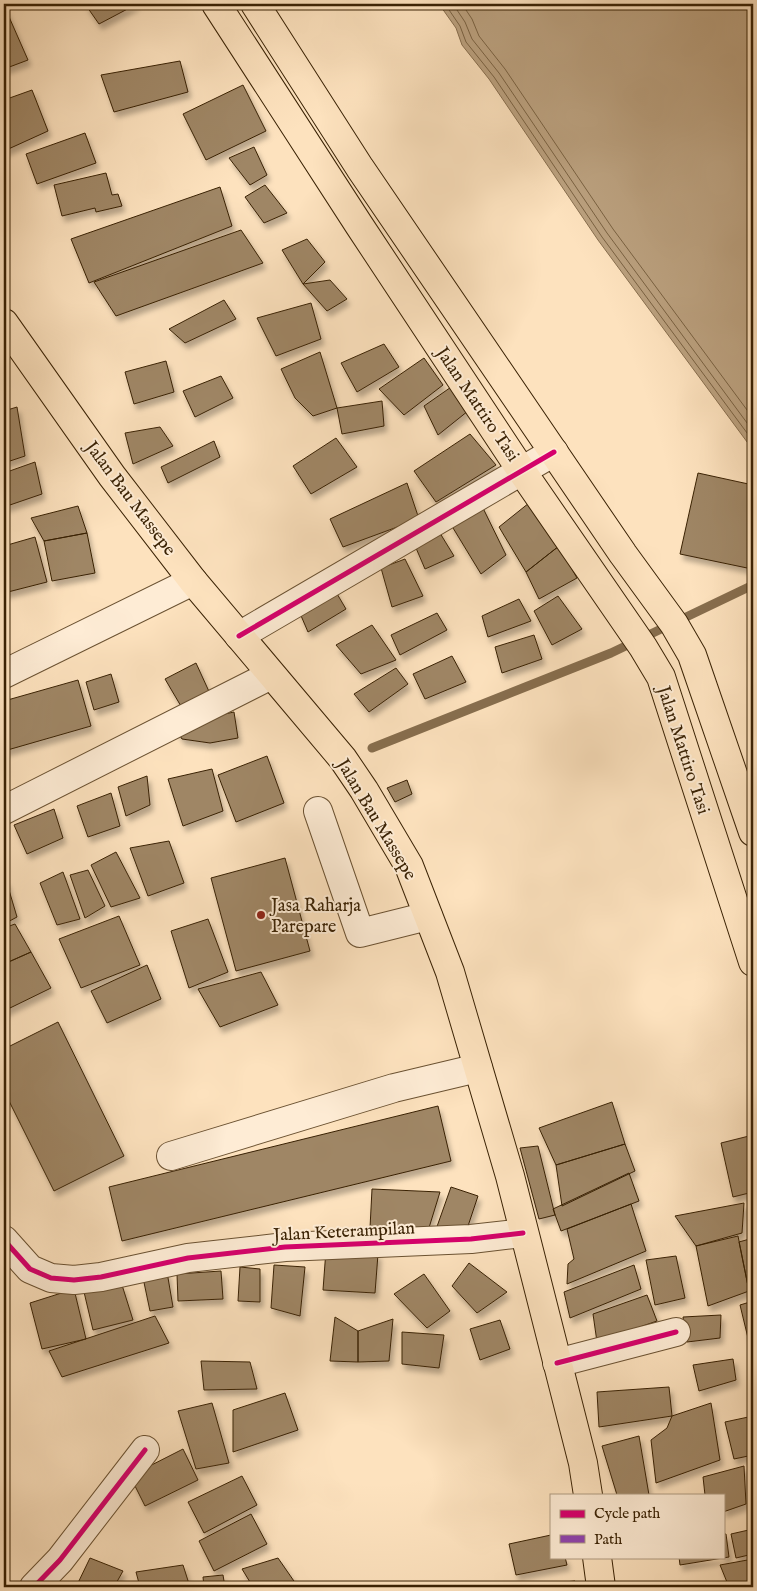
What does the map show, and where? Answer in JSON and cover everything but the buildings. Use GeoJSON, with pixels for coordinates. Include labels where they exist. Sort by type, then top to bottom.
{"type":"FeatureCollection","features":[{"type":"Feature","properties":{"kind":"main road","name":"Jalan Mattiro Tasi"},"geometry":{"type":"LineString","coordinates":[[216,4],[394,279],[521,470],[631,628],[660,677],[753,962]]}},
{"type":"Feature","properties":{"kind":"main road","name":"Jalan Mattiro Tasi"},"geometry":{"type":"LineString","coordinates":[[255,4],[360,168],[623,554],[674,624],[692,655],[753,832]]}},
{"type":"Feature","properties":{"kind":"main road"},"geometry":{"type":"LineString","coordinates":[[394,279],[423,260]]}},
{"type":"Feature","properties":{"kind":"main road","name":"Jalan Bau Massepe"},"geometry":{"type":"LineString","coordinates":[[6,329],[107,468],[193,581],[343,759],[364,790],[409,866],[450,972],[510,1176],[583,1463],[588,1494]]}},
{"type":"Feature","properties":{"kind":"main road"},"geometry":{"type":"LineString","coordinates":[[597,1558],[601,1587]]}},
{"type":"Feature","properties":{"kind":"street"},"geometry":{"type":"LineString","coordinates":[[239,636],[554,452]]}},
{"type":"Feature","properties":{"kind":"street"},"geometry":{"type":"LineString","coordinates":[[4,674],[193,581]]}},
{"type":"Feature","properties":{"kind":"street"},"geometry":{"type":"LineString","coordinates":[[4,810],[271,674]]}},
{"type":"Feature","properties":{"kind":"street"},"geometry":{"type":"LineString","coordinates":[[318,811],[360,933],[428,916]]}},
{"type":"Feature","properties":{"kind":"street"},"geometry":{"type":"LineString","coordinates":[[171,1156],[394,1088],[478,1068]]}},
{"type":"Feature","properties":{"kind":"street","name":"Jalan Keterampilan"},"geometry":{"type":"LineString","coordinates":[[4,1240],[30,1269],[51,1278],[74,1280],[101,1277],[188,1258],[285,1247],[471,1239],[523,1233]]}},
{"type":"Feature","properties":{"kind":"street"},"geometry":{"type":"LineString","coordinates":[[557,1363],[676,1332]]}},
{"type":"Feature","properties":{"kind":"street"},"geometry":{"type":"LineString","coordinates":[[34,1587],[60,1560],[145,1450]]}},
{"type":"Feature","properties":{"kind":"water"},"geometry":{"type":"Polygon","coordinates":[[[439,4],[753,4],[753,450],[598,240],[489,79],[462,45],[456,28],[439,4]]]}},
{"type":"Feature","properties":{"kind":"waterway"},"geometry":{"type":"LineString","coordinates":[[372,748],[611,653],[753,585]]}},
{"type":"Feature","properties":{"kind":"marked path"},"geometry":{"type":"LineString","coordinates":[[4,333],[9,331]]}},
{"type":"Feature","properties":{"kind":"cycle path"},"geometry":{"type":"LineString","coordinates":[[239,636],[554,452]]}},
{"type":"Feature","properties":{"kind":"cycle path"},"geometry":{"type":"LineString","coordinates":[[4,1240],[30,1269],[51,1278],[74,1280],[101,1277],[188,1258],[285,1247],[471,1239],[523,1233]]}},
{"type":"Feature","properties":{"kind":"cycle path"},"geometry":{"type":"LineString","coordinates":[[557,1363],[676,1332]]}},
{"type":"Feature","properties":{"kind":"cycle path"},"geometry":{"type":"LineString","coordinates":[[34,1587],[60,1560],[145,1450]]}},
{"type":"Feature","properties":{"kind":"place","name":"Jasa Raharja Parepare"},"geometry":{"type":"Point","coordinates":[261,915]}}]}
